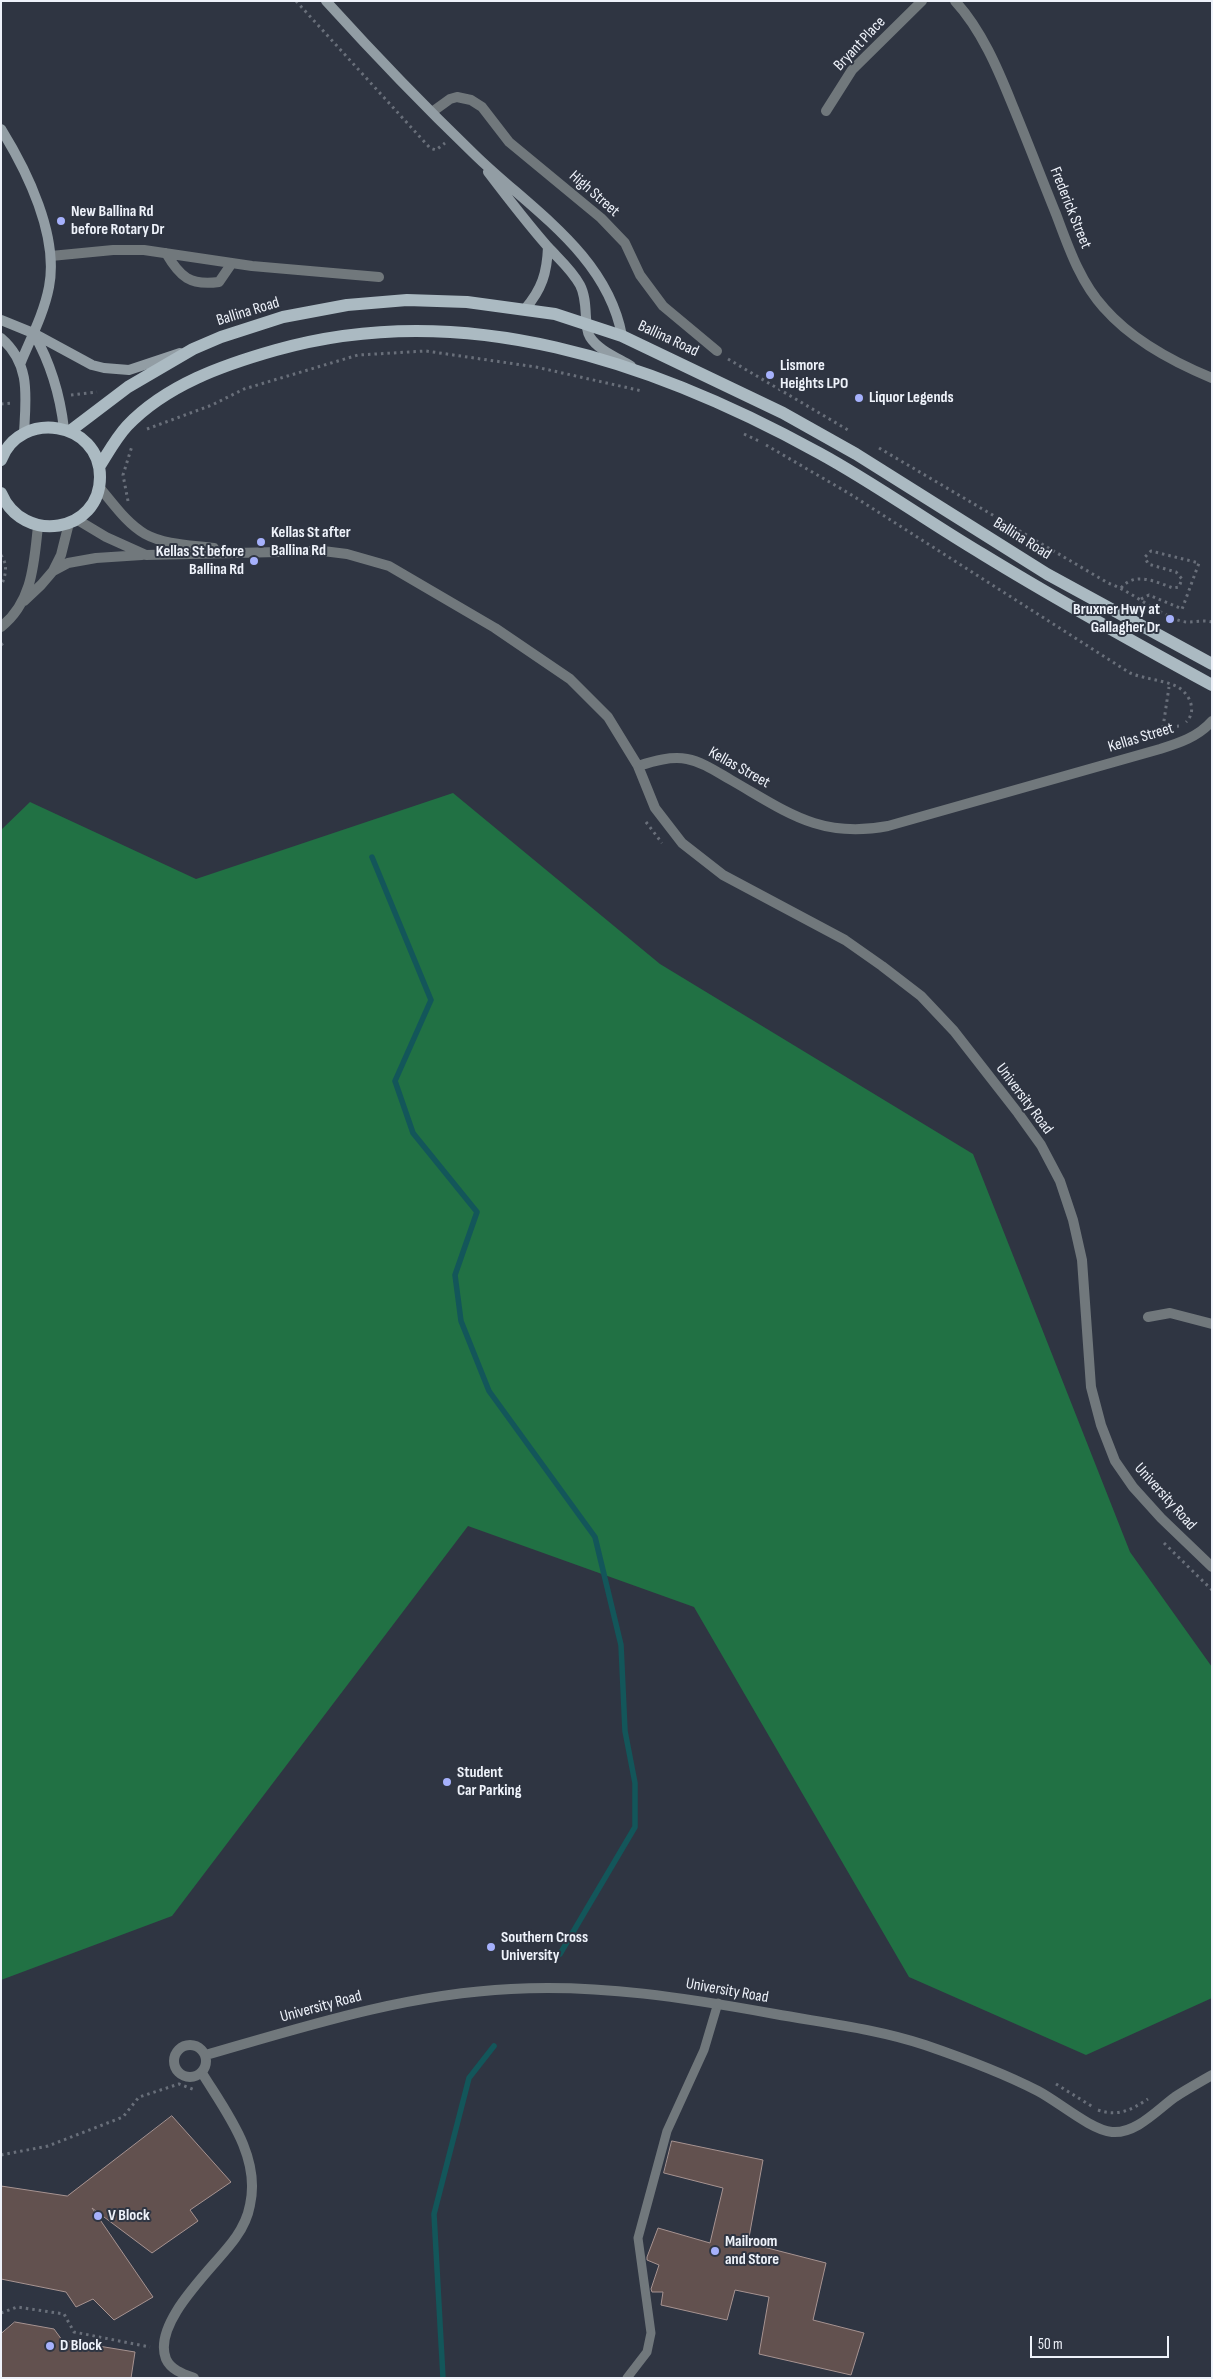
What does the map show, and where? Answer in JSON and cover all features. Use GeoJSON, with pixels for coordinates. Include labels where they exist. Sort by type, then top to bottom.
{"type":"FeatureCollection","features":[{"type":"Feature","properties":{"kind":"main road","name":"Ballina Road"},"geometry":{"type":"LineString","coordinates":[[67,430],[128,387],[193,349],[221,337],[283,317],[346,305],[407,300],[467,302],[525,309],[588,323],[622,336],[791,417],[856,454],[1047,574],[1212,664]]}},
{"type":"Feature","properties":{"kind":"main road","name":"Ballina Road"},"geometry":{"type":"LineString","coordinates":[[98,467],[124,429],[162,397],[178,387],[241,361],[309,342],[373,332],[436,330],[494,335],[556,346],[638,370],[749,417],[820,453],[981,554],[1101,624],[1212,685]]}},
{"type":"Feature","properties":{"kind":"main road"},"geometry":{"type":"LineString","coordinates":[[1,493],[10,509],[16,515],[38,526],[54,527],[72,521],[93,502],[98,487],[98,467],[88,445],[67,430],[44,427],[24,433],[12,442],[2,457]]}},
{"type":"Feature","properties":{"kind":"main road"},"geometry":{"type":"LineString","coordinates":[[1,513],[16,515]]}},
{"type":"Feature","properties":{"kind":"street"},"geometry":{"type":"LineString","coordinates":[[326,1],[476,156],[535,206],[564,235],[597,274],[610,295],[620,321],[622,336]]}},
{"type":"Feature","properties":{"kind":"street","name":"Bryant Place"},"geometry":{"type":"LineString","coordinates":[[826,111],[852,70],[922,1]]}},
{"type":"Feature","properties":{"kind":"street","name":"Frederick Street"},"geometry":{"type":"LineString","coordinates":[[955,1],[974,27],[1004,82],[1072,254],[1086,283],[1103,308],[1130,332],[1163,354],[1212,378]]}},
{"type":"Feature","properties":{"kind":"street","name":"High Street"},"geometry":{"type":"LineString","coordinates":[[432,112],[450,99],[457,98],[471,100],[482,107],[508,142],[601,218],[625,243],[640,275],[663,306],[717,352]]}},
{"type":"Feature","properties":{"kind":"street"},"geometry":{"type":"LineString","coordinates":[[1,129],[26,174],[47,232],[51,256],[49,287],[21,362]]}},
{"type":"Feature","properties":{"kind":"street"},"geometry":{"type":"LineString","coordinates":[[476,156],[548,247],[568,268],[580,286],[586,303],[590,339],[638,370]]}},
{"type":"Feature","properties":{"kind":"street"},"geometry":{"type":"LineString","coordinates":[[525,309],[544,281],[548,247]]}},
{"type":"Feature","properties":{"kind":"street"},"geometry":{"type":"LineString","coordinates":[[51,256],[113,250],[166,253],[232,263],[379,278]]}},
{"type":"Feature","properties":{"kind":"street"},"geometry":{"type":"LineString","coordinates":[[166,253],[174,267],[193,282],[206,284],[219,282],[232,263]]}},
{"type":"Feature","properties":{"kind":"street"},"geometry":{"type":"LineString","coordinates":[[1,320],[33,333],[92,365],[117,370],[129,370],[144,366],[193,349]]}},
{"type":"Feature","properties":{"kind":"street"},"geometry":{"type":"LineString","coordinates":[[33,333],[49,364],[67,430]]}},
{"type":"Feature","properties":{"kind":"street"},"geometry":{"type":"LineString","coordinates":[[1,338],[21,362],[25,385],[24,433]]}},
{"type":"Feature","properties":{"kind":"street"},"geometry":{"type":"LineString","coordinates":[[98,487],[128,520],[147,534],[176,543],[245,553]]}},
{"type":"Feature","properties":{"kind":"street"},"geometry":{"type":"LineString","coordinates":[[1,627],[53,571],[61,555],[72,521],[146,555]]}},
{"type":"Feature","properties":{"kind":"street"},"geometry":{"type":"LineString","coordinates":[[24,601],[34,565],[38,526]]}},
{"type":"Feature","properties":{"kind":"street"},"geometry":{"type":"LineString","coordinates":[[53,571],[82,559],[146,555],[323,551],[347,554],[389,566],[495,628],[570,679],[608,717],[638,766]]}},
{"type":"Feature","properties":{"kind":"street","name":"Kellas Street"},"geometry":{"type":"LineString","coordinates":[[638,766],[670,758],[686,759],[703,764],[788,813],[812,823],[838,830],[864,830],[888,826],[1160,749],[1187,740],[1204,730],[1212,721]]}},
{"type":"Feature","properties":{"kind":"street","name":"University Road"},"geometry":{"type":"LineString","coordinates":[[638,766],[655,808],[682,842],[723,875],[845,940],[920,996],[954,1031],[1041,1145],[1060,1181],[1073,1220],[1082,1260],[1091,1387],[1101,1426],[1115,1461],[1133,1487],[1161,1518],[1212,1567]]}},
{"type":"Feature","properties":{"kind":"street"},"geometry":{"type":"LineString","coordinates":[[1148,1317],[1170,1313],[1212,1324]]}},
{"type":"Feature","properties":{"kind":"street","name":"University Road"},"geometry":{"type":"LineString","coordinates":[[206,2055],[349,2014],[468,1992],[519,1988],[590,1988],[633,1991],[718,2004],[890,2035],[925,2045],[1037,2090],[1094,2126],[1109,2132],[1126,2131],[1136,2126],[1177,2096],[1212,2075]]}},
{"type":"Feature","properties":{"kind":"street"},"geometry":{"type":"LineString","coordinates":[[191,2045],[200,2048],[206,2055],[207,2064],[202,2072],[193,2078],[183,2076],[175,2068],[174,2059],[178,2050],[191,2045]]}},
{"type":"Feature","properties":{"kind":"street"},"geometry":{"type":"LineString","coordinates":[[194,2378],[180,2373],[166,2359],[164,2350],[170,2326],[179,2308],[244,2224],[250,2205],[252,2177],[246,2150],[202,2072]]}},
{"type":"Feature","properties":{"kind":"lane"},"geometry":{"type":"LineString","coordinates":[[627,2378],[647,2352],[651,2333],[638,2238],[667,2131],[704,2050],[718,2004]]}},
{"type":"Feature","properties":{"kind":"path"},"geometry":{"type":"LineString","coordinates":[[296,1],[430,148],[436,150],[440,148]]}},
{"type":"Feature","properties":{"kind":"path"},"geometry":{"type":"LineString","coordinates":[[142,433],[212,405],[244,389],[358,355],[426,352],[536,367],[622,386],[649,394]]}},
{"type":"Feature","properties":{"kind":"path"},"geometry":{"type":"LineString","coordinates":[[717,352],[851,431]]}},
{"type":"Feature","properties":{"kind":"path"},"geometry":{"type":"LineString","coordinates":[[65,396],[90,391],[102,394]]}},
{"type":"Feature","properties":{"kind":"path"},"geometry":{"type":"LineString","coordinates":[[1,404],[16,402]]}},
{"type":"Feature","properties":{"kind":"path"},"geometry":{"type":"LineString","coordinates":[[740,432],[804,466],[850,494],[1130,673],[1178,687],[1189,700],[1192,714],[1184,724],[1164,727]]}},
{"type":"Feature","properties":{"kind":"path"},"geometry":{"type":"LineString","coordinates":[[130,508],[123,475],[125,465],[135,442]]}},
{"type":"Feature","properties":{"kind":"path"},"geometry":{"type":"LineString","coordinates":[[876,447],[1108,583],[1121,588],[1182,622],[1203,620],[1212,622]]}},
{"type":"Feature","properties":{"kind":"path"},"geometry":{"type":"LineString","coordinates":[[1121,588],[1129,580],[1136,578],[1173,588],[1178,587],[1182,579],[1176,572],[1148,564],[1145,557],[1151,551],[1199,563],[1181,610],[1148,595],[1141,599]]}},
{"type":"Feature","properties":{"kind":"path"},"geometry":{"type":"LineString","coordinates":[[1,555],[6,563],[6,571],[1,586]]}},
{"type":"Feature","properties":{"kind":"path"},"geometry":{"type":"LineString","coordinates":[[1160,749],[1169,688]]}},
{"type":"Feature","properties":{"kind":"path"},"geometry":{"type":"LineString","coordinates":[[644,819],[668,849]]}},
{"type":"Feature","properties":{"kind":"path"},"geometry":{"type":"LineString","coordinates":[[1160,1540],[1212,1590]]}},
{"type":"Feature","properties":{"kind":"path"},"geometry":{"type":"LineString","coordinates":[[1048,2080],[1066,2088],[1092,2107],[1107,2113],[1128,2111],[1150,2097]]}},
{"type":"Feature","properties":{"kind":"path"},"geometry":{"type":"LineString","coordinates":[[1,2155],[48,2146],[123,2117],[139,2097],[179,2084],[194,2089],[201,2095]]}},
{"type":"Feature","properties":{"kind":"path"},"geometry":{"type":"LineString","coordinates":[[1,2313],[16,2308],[64,2314],[74,2332],[164,2350]]}},
{"type":"Feature","properties":{"kind":"path"},"geometry":{"type":"LineString","coordinates":[[150,2347],[153,2339]]}},
{"type":"Feature","properties":{"kind":"green space"},"geometry":{"type":"Polygon","coordinates":[[[453,793],[660,964],[973,1154],[1130,1552],[1212,1667],[1212,1998],[1086,2055],[909,1977],[694,1607],[468,1526],[172,1916],[1,1980],[1,830],[30,802],[196,879],[453,793]]]}},
{"type":"Feature","properties":{"kind":"building","name":"V Block"},"geometry":{"type":"Polygon","coordinates":[[[172,2116],[231,2182],[190,2210],[198,2221],[152,2253],[92,2208],[153,2297],[114,2320],[93,2299],[76,2307],[66,2292],[1,2279],[1,2186],[67,2196],[172,2116]]]}},
{"type":"Feature","properties":{"kind":"building","name":"Mailroom and Store"},"geometry":{"type":"Polygon","coordinates":[[[672,2141],[763,2160],[748,2243],[826,2263],[813,2320],[864,2333],[851,2375],[759,2354],[769,2297],[735,2290],[727,2320],[661,2305],[663,2292],[652,2292],[651,2289],[659,2265],[647,2260],[658,2228],[710,2243],[723,2188],[664,2173],[672,2141]]]}},
{"type":"Feature","properties":{"kind":"building","name":"D Block"},"geometry":{"type":"Polygon","coordinates":[[[15,2322],[54,2329],[62,2340],[135,2352],[131,2378],[1,2378],[1,2334],[15,2322]]]}},
{"type":"Feature","properties":{"kind":"waterway"},"geometry":{"type":"LineString","coordinates":[[372,857],[431,1000],[395,1081],[413,1133],[477,1212],[455,1275],[461,1321],[489,1391],[595,1537],[621,1645],[625,1731],[635,1783],[635,1827],[560,1954]]}},
{"type":"Feature","properties":{"kind":"waterway"},"geometry":{"type":"LineString","coordinates":[[443,2378],[434,2214],[469,2078],[494,2046]]}},
{"type":"Feature","properties":{"kind":"place","name":"New Ballina Rd before Rotary Dr"},"geometry":{"type":"Point","coordinates":[61,221]}},
{"type":"Feature","properties":{"kind":"place","name":"Lismore Heights LPO"},"geometry":{"type":"Point","coordinates":[770,375]}},
{"type":"Feature","properties":{"kind":"place","name":"Liquor Legends"},"geometry":{"type":"Point","coordinates":[859,398]}},
{"type":"Feature","properties":{"kind":"place","name":"Kellas St after Ballina Rd"},"geometry":{"type":"Point","coordinates":[261,542]}},
{"type":"Feature","properties":{"kind":"place","name":"Kellas St before Ballina Rd"},"geometry":{"type":"Point","coordinates":[254,561]}},
{"type":"Feature","properties":{"kind":"place","name":"Bruxner Hwy at Gallagher Dr"},"geometry":{"type":"Point","coordinates":[1170,619]}},
{"type":"Feature","properties":{"kind":"place","name":"Student Car Parking"},"geometry":{"type":"Point","coordinates":[447,1782]}},
{"type":"Feature","properties":{"kind":"place","name":"Southern Cross University"},"geometry":{"type":"Point","coordinates":[491,1947]}},
{"type":"Feature","properties":{"kind":"place","name":"V Block"},"geometry":{"type":"Point","coordinates":[98,2216]}},
{"type":"Feature","properties":{"kind":"place","name":"Mailroom and Store"},"geometry":{"type":"Point","coordinates":[715,2251]}},
{"type":"Feature","properties":{"kind":"place","name":"D Block"},"geometry":{"type":"Point","coordinates":[50,2346]}}]}
